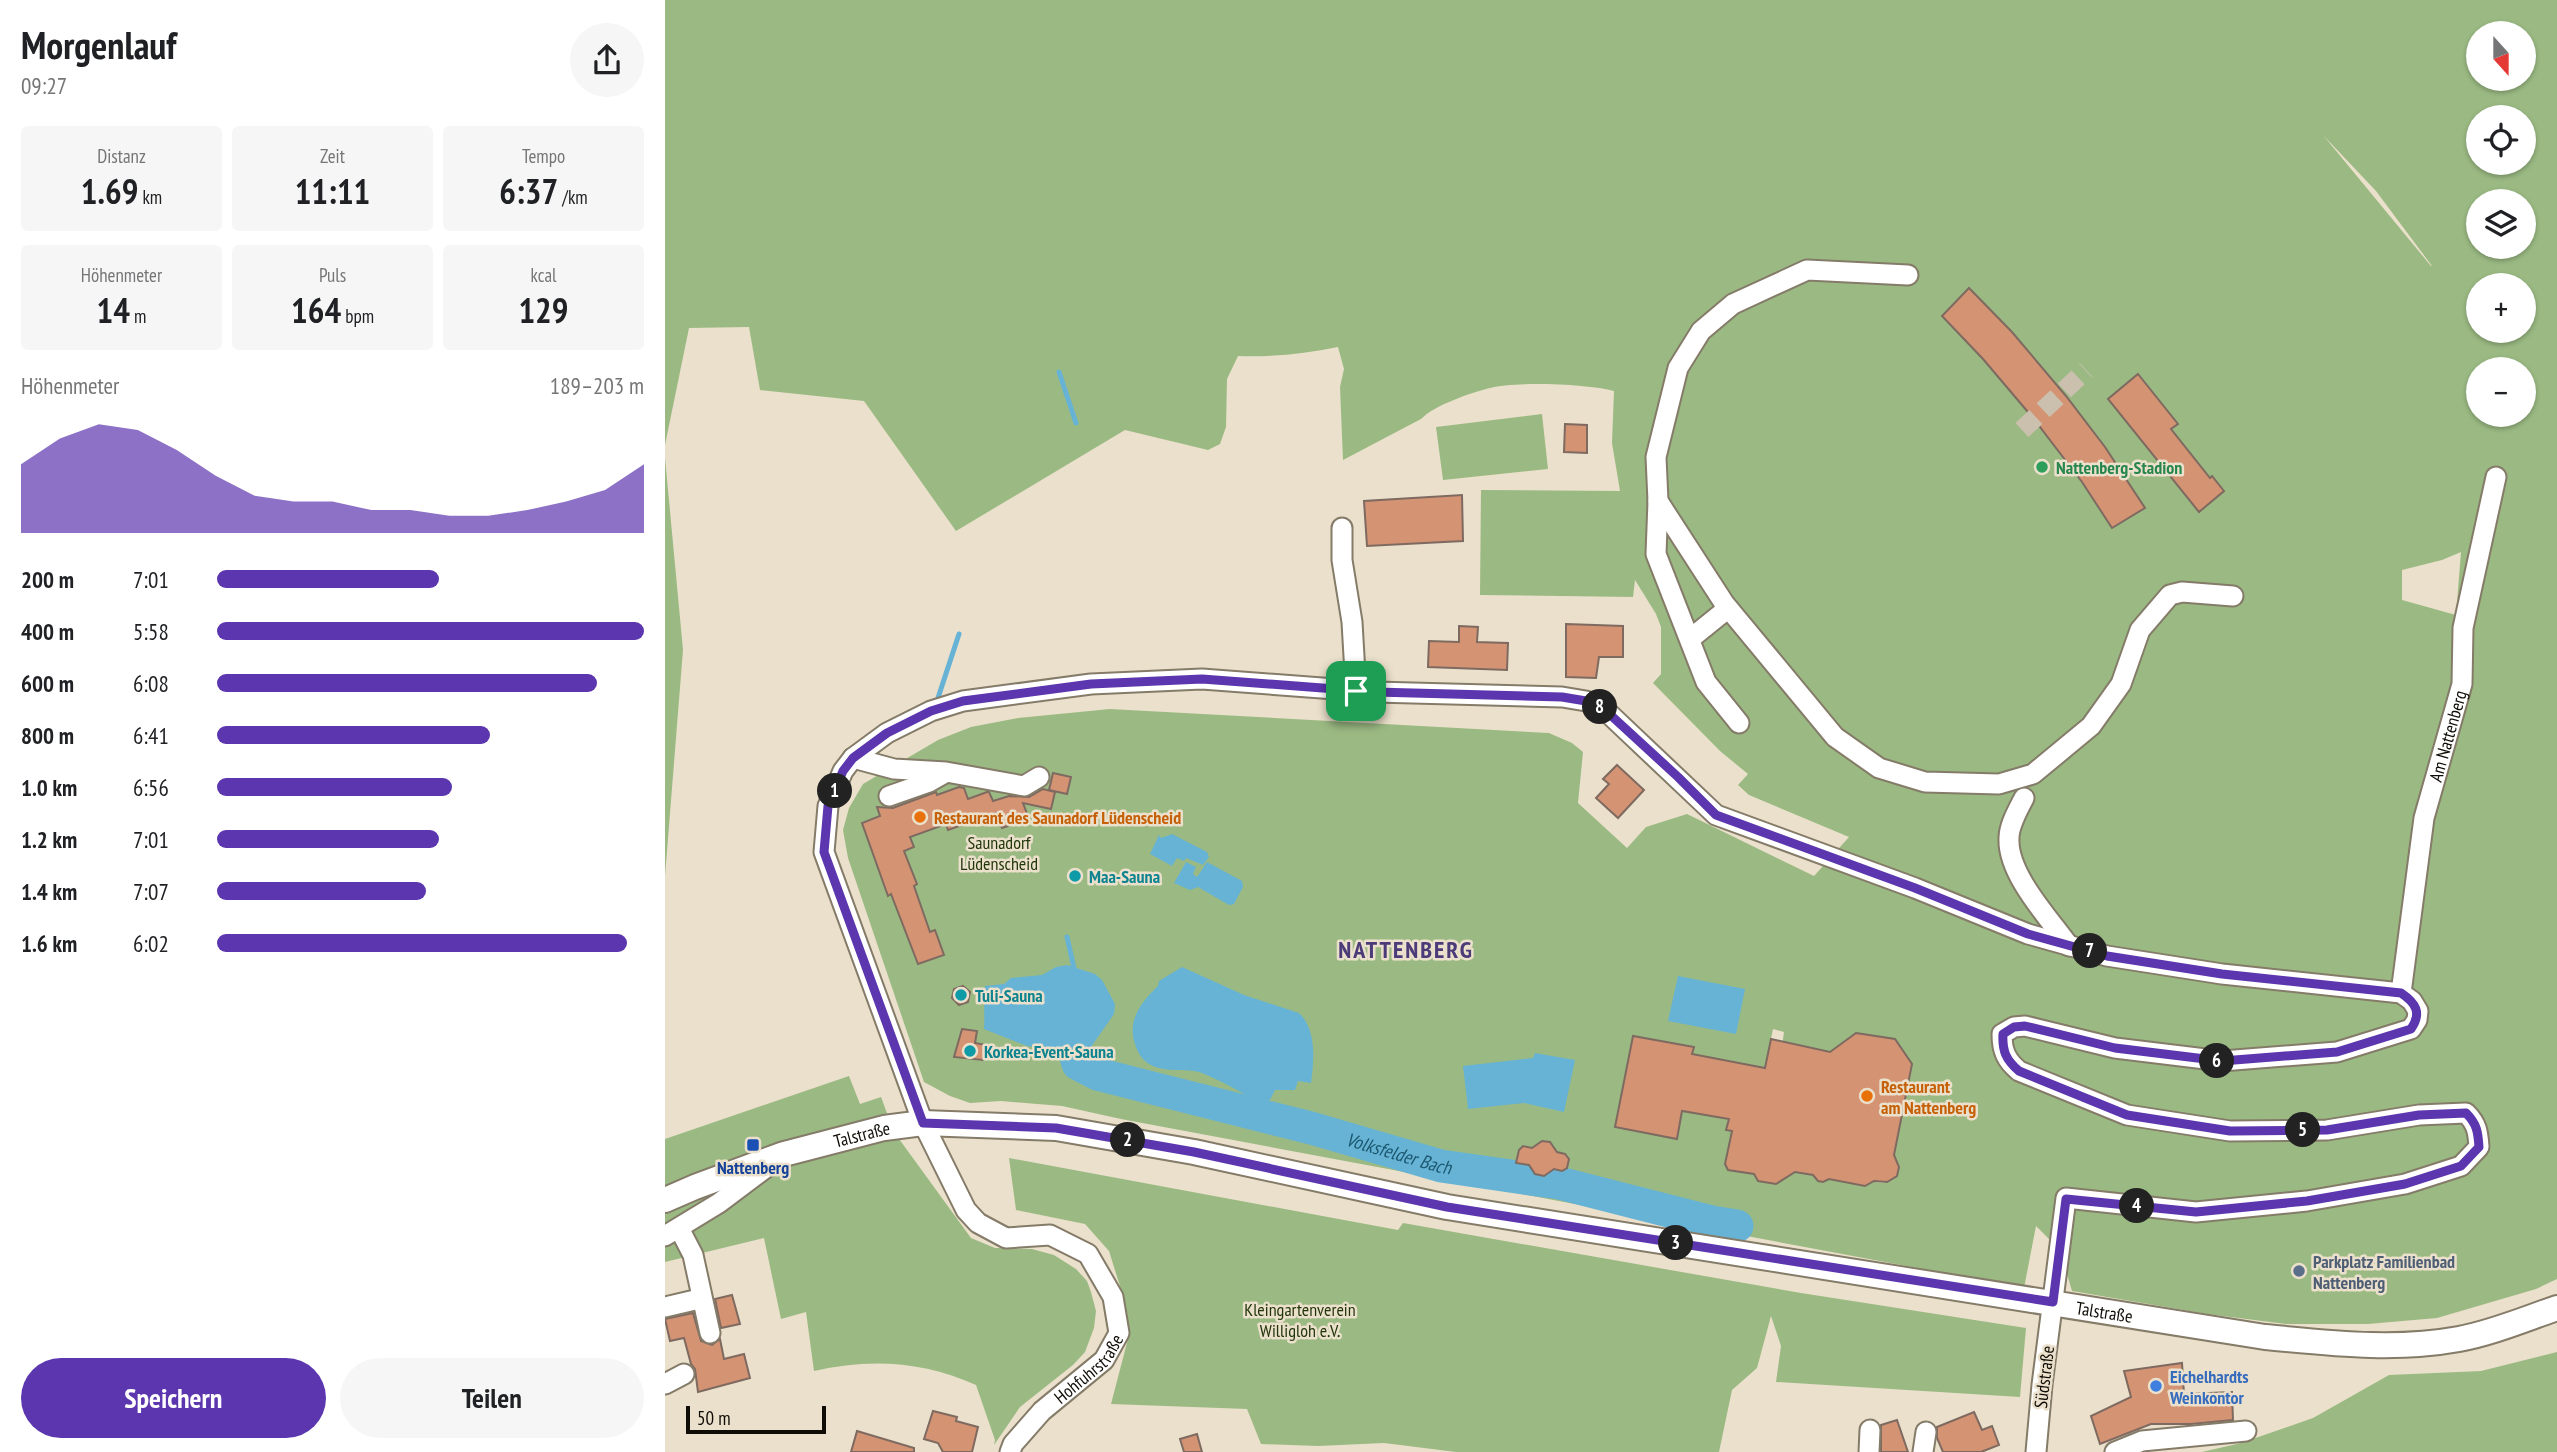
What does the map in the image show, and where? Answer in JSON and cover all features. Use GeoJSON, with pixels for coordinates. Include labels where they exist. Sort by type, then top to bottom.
{"type":"FeatureCollection","features":[{"type":"Feature","properties":{"kind":"main road","name":"Talstraße"},"geometry":{"type":"LineString","coordinates":[[665,1200],[784,1154],[884,1128],[923,1123],[1056,1128],[1194,1152],[1447,1207],[2265,1337],[2349,1346],[2390,1347],[2462,1338],[2557,1308]]}},
{"type":"Feature","properties":{"kind":"street"},"geometry":{"type":"LineString","coordinates":[[1739,723],[1706,682],[1655,554],[1658,501],[1656,457],[1666,407],[1678,369],[1701,331],[1733,304],[1807,270],[1908,275]]}},
{"type":"Feature","properties":{"kind":"street","name":"Am Nattenberg"},"geometry":{"type":"LineString","coordinates":[[2401,993],[2424,818],[2462,684],[2463,628],[2496,477]]}},
{"type":"Feature","properties":{"kind":"street"},"geometry":{"type":"LineString","coordinates":[[1658,501],[1724,603],[1835,737],[1879,768],[1925,782],[1999,784],[2033,774],[2091,726],[2121,684],[2140,630],[2170,595],[2182,592],[2233,596]]}},
{"type":"Feature","properties":{"kind":"street"},"geometry":{"type":"LineString","coordinates":[[1342,528],[1342,560],[1352,622],[1356,691]]}},
{"type":"Feature","properties":{"kind":"street"},"geometry":{"type":"LineString","coordinates":[[1690,639],[1721,614]]}},
{"type":"Feature","properties":{"kind":"street"},"geometry":{"type":"LineString","coordinates":[[923,1123],[824,852],[828,806],[843,771],[853,758],[887,733],[931,711],[963,701],[1047,692],[1091,684],[1202,679],[1356,691],[1562,697],[1586,701],[1604,709],[1716,815],[1915,888],[2028,934],[2107,956],[2222,974],[2401,993],[2412,1001],[2418,1011],[2417,1020],[2411,1029],[2337,1052],[2222,1061],[2115,1048],[2025,1026],[2014,1027],[2003,1034],[2002,1045],[2006,1061],[2019,1071],[2127,1115],[2230,1131],[2327,1130],[2419,1115],[2466,1113],[2474,1120],[2478,1130],[2479,1147],[2461,1166],[2405,1184],[2307,1201],[2196,1212],[2066,1199],[2053,1302]]}},
{"type":"Feature","properties":{"kind":"street"},"geometry":{"type":"LineString","coordinates":[[853,758],[894,769],[946,772],[1024,786],[1039,777]]}},
{"type":"Feature","properties":{"kind":"street"},"geometry":{"type":"LineString","coordinates":[[889,796],[929,782],[946,772]]}},
{"type":"Feature","properties":{"kind":"street"},"geometry":{"type":"LineString","coordinates":[[2024,798],[2008,838],[2012,859],[2020,877],[2069,946]]}},
{"type":"Feature","properties":{"kind":"street","name":"Hohfuhrstraße"},"geometry":{"type":"LineString","coordinates":[[923,1123],[966,1209],[978,1223],[1006,1238],[1050,1234],[1088,1254],[1113,1297],[1119,1333],[1104,1360],[1042,1411],[1013,1444],[1010,1452]]}},
{"type":"Feature","properties":{"kind":"street"},"geometry":{"type":"LineString","coordinates":[[710,1333],[693,1255],[672,1232],[719,1203],[784,1154]]}},
{"type":"Feature","properties":{"kind":"street"},"geometry":{"type":"LineString","coordinates":[[665,1307],[695,1300]]}},
{"type":"Feature","properties":{"kind":"street","name":"Südstraße"},"geometry":{"type":"LineString","coordinates":[[2036,1452],[2053,1302]]}},
{"type":"Feature","properties":{"kind":"street"},"geometry":{"type":"LineString","coordinates":[[665,1384],[684,1374]]}},
{"type":"Feature","properties":{"kind":"street"},"geometry":{"type":"LineString","coordinates":[[1869,1452],[1870,1430]]}},
{"type":"Feature","properties":{"kind":"street"},"geometry":{"type":"LineString","coordinates":[[2115,1452],[2142,1441],[2246,1431]]}},
{"type":"Feature","properties":{"kind":"street"},"geometry":{"type":"LineString","coordinates":[[1923,1452],[1926,1432]]}},
{"type":"Feature","properties":{"kind":"green space"},"geometry":{"type":"Polygon","coordinates":[[[665,0],[2557,0],[2557,1279],[2536,1289],[2437,1318],[2368,1324],[2286,1324],[2207,1314],[2072,1291],[2060,1250],[2036,1226],[2024,1288],[1062,1106],[1001,1101],[970,1103],[950,1096],[924,1082],[848,858],[843,830],[849,808],[863,784],[938,740],[971,727],[1018,718],[1110,709],[1549,733],[1572,743],[1583,752],[1578,803],[1627,848],[1646,827],[1687,814],[1814,876],[1849,837],[1749,795],[1738,785],[1748,774],[1720,751],[1653,683],[1661,674],[1661,627],[1635,580],[1633,597],[1480,595],[1481,490],[1620,491],[1612,443],[1614,391],[1552,384],[1490,388],[1444,404],[1343,460],[1340,387],[1344,369],[1338,347],[1288,354],[1238,356],[1227,379],[1226,427],[1220,444],[1208,450],[1125,430],[956,531],[864,401],[760,390],[749,327],[689,328],[665,445],[665,0]],[[2323,135],[2431,266],[2376,191],[2323,135]],[[2461,552],[2442,560],[2402,570],[2402,600],[2456,615],[2461,552]],[[1773,1029],[1765,1068],[1692,1054],[1693,1047],[1634,1036],[1615,1127],[1676,1139],[1682,1111],[1729,1119],[1727,1130],[1770,1139],[1729,1145],[1725,1164],[1757,1163],[1758,1181],[1776,1184],[1795,1172],[1814,1175],[1818,1181],[1823,1182],[1829,1178],[1884,1183],[1897,1176],[1894,1155],[1856,1033],[1832,1052],[1802,1046],[1781,1053],[1784,1032],[1773,1029]]]}},
{"type":"Feature","properties":{"kind":"green space"},"geometry":{"type":"Polygon","coordinates":[[[1542,414],[1548,469],[1443,480],[1436,427],[1542,414]]]}},
{"type":"Feature","properties":{"kind":"green space"},"geometry":{"type":"Polygon","coordinates":[[[665,458],[683,650],[665,876],[665,458]]]}},
{"type":"Feature","properties":{"kind":"green space"},"geometry":{"type":"Polygon","coordinates":[[[849,1076],[860,1104],[881,1097],[894,1132],[971,1238],[995,1248],[1032,1249],[1054,1255],[1076,1269],[1087,1281],[1096,1311],[1094,1328],[1085,1352],[1073,1365],[1020,1407],[994,1445],[995,1440],[976,1385],[936,1371],[896,1364],[855,1364],[814,1371],[806,1312],[781,1319],[764,1238],[665,1262],[665,1139],[849,1076]]]}},
{"type":"Feature","properties":{"kind":"green space","name":"Kleingartenverein Willigloh e.V."},"geometry":{"type":"Polygon","coordinates":[[[1009,1158],[1398,1230],[1403,1223],[1801,1293],[2026,1328],[2020,1397],[1776,1382],[1781,1346],[1771,1316],[1757,1368],[1732,1390],[1719,1452],[1456,1452],[1384,1443],[1318,1446],[1261,1444],[1247,1409],[1111,1404],[1129,1335],[1124,1299],[1109,1251],[1085,1224],[1016,1210],[1009,1158]]]}},
{"type":"Feature","properties":{"kind":"green space"},"geometry":{"type":"Polygon","coordinates":[[[2557,1352],[2557,1452],[2202,1452],[2241,1443],[2313,1418],[2389,1375],[2481,1371],[2557,1352]]]}},
{"type":"Feature","properties":{"kind":"water"},"geometry":{"type":"Polygon","coordinates":[[[1172,834],[1207,852],[1209,857],[1203,865],[1186,858],[1184,861],[1177,858],[1172,866],[1150,854],[1159,835],[1161,838],[1172,834]]]}},
{"type":"Feature","properties":{"kind":"water"},"geometry":{"type":"Polygon","coordinates":[[[1186,862],[1196,867],[1193,874],[1197,877],[1207,862],[1242,881],[1243,887],[1234,904],[1229,905],[1198,887],[1190,890],[1174,883],[1186,862]]]}},
{"type":"Feature","properties":{"kind":"water"},"geometry":{"type":"Polygon","coordinates":[[[1067,965],[1095,974],[1102,980],[1115,1004],[1114,1014],[1091,1047],[1075,1053],[1027,1046],[984,1029],[985,986],[1004,984],[1011,978],[1042,975],[1056,967],[1067,965]]]}},
{"type":"Feature","properties":{"kind":"water"},"geometry":{"type":"Polygon","coordinates":[[[1182,967],[1244,995],[1299,1013],[1309,1028],[1311,1037],[1311,1083],[1298,1081],[1295,1090],[1275,1090],[1270,1100],[1263,1100],[1261,1103],[1202,1073],[1159,1068],[1145,1061],[1133,1038],[1134,1021],[1140,1006],[1158,986],[1159,981],[1182,967]]]}},
{"type":"Feature","properties":{"kind":"water"},"geometry":{"type":"Polygon","coordinates":[[[1678,976],[1745,989],[1736,1034],[1668,1021],[1678,976]]]}},
{"type":"Feature","properties":{"kind":"water"},"geometry":{"type":"Polygon","coordinates":[[[1535,1053],[1575,1060],[1564,1112],[1524,1103],[1468,1109],[1463,1066],[1533,1058],[1535,1053]]]}},
{"type":"Feature","properties":{"kind":"building"},"geometry":{"type":"Polygon","coordinates":[[[1969,288],[2012,332],[2066,396],[2105,447],[2145,508],[2112,528],[2082,482],[2033,418],[1942,316],[1969,288]]]}},
{"type":"Feature","properties":{"kind":"building"},"geometry":{"type":"Polygon","coordinates":[[[2138,374],[2178,424],[2171,429],[2210,478],[2212,476],[2224,491],[2199,512],[2108,399],[2138,374]]]}},
{"type":"Feature","properties":{"kind":"building"},"geometry":{"type":"Polygon","coordinates":[[[1565,424],[1587,425],[1587,453],[1564,452],[1565,424]]]}},
{"type":"Feature","properties":{"kind":"building"},"geometry":{"type":"Polygon","coordinates":[[[1462,495],[1463,541],[1367,546],[1364,501],[1462,495]]]}},
{"type":"Feature","properties":{"kind":"building"},"geometry":{"type":"Polygon","coordinates":[[[1566,624],[1623,626],[1623,657],[1599,657],[1596,678],[1566,677],[1566,624]]]}},
{"type":"Feature","properties":{"kind":"building"},"geometry":{"type":"Polygon","coordinates":[[[1459,626],[1478,627],[1477,642],[1508,643],[1507,670],[1428,667],[1429,641],[1459,642],[1459,626]]]}},
{"type":"Feature","properties":{"kind":"building"},"geometry":{"type":"Polygon","coordinates":[[[1617,765],[1644,790],[1618,818],[1596,798],[1609,784],[1603,779],[1617,765]]]}},
{"type":"Feature","properties":{"kind":"building"},"geometry":{"type":"Polygon","coordinates":[[[1053,773],[1071,777],[1067,794],[1049,790],[1053,773]]]}},
{"type":"Feature","properties":{"kind":"building","name":"Saunadorf Lüdenscheid"},"geometry":{"type":"Polygon","coordinates":[[[959,787],[964,788],[968,799],[989,792],[993,801],[1009,796],[1029,797],[1043,789],[1055,792],[1051,809],[1023,803],[1029,819],[1002,828],[996,813],[948,830],[946,824],[910,837],[914,847],[904,851],[917,884],[914,886],[930,932],[935,930],[944,955],[918,964],[891,894],[888,896],[862,823],[880,816],[877,807],[893,808],[936,792],[937,795],[959,787]]]}},
{"type":"Feature","properties":{"kind":"building","name":"Tuli-Sauna"},"geometry":{"type":"Polygon","coordinates":[[[963,986],[970,992],[968,1002],[959,1005],[952,998],[954,989],[963,986]]]}},
{"type":"Feature","properties":{"kind":"building","name":"Korkea-Event-Sauna"},"geometry":{"type":"Polygon","coordinates":[[[962,1029],[977,1031],[975,1043],[986,1045],[983,1060],[954,1057],[962,1029]]]}},
{"type":"Feature","properties":{"kind":"building"},"geometry":{"type":"Polygon","coordinates":[[[1856,1033],[1895,1039],[1912,1064],[1894,1155],[1899,1167],[1897,1176],[1887,1182],[1874,1181],[1865,1186],[1829,1179],[1823,1182],[1813,1175],[1795,1172],[1776,1184],[1758,1181],[1754,1174],[1728,1170],[1725,1164],[1732,1131],[1726,1130],[1729,1119],[1682,1111],[1677,1139],[1615,1127],[1633,1036],[1694,1047],[1692,1054],[1765,1068],[1771,1039],[1830,1052],[1856,1033]]]}},
{"type":"Feature","properties":{"kind":"building"},"geometry":{"type":"Polygon","coordinates":[[[1542,1141],[1550,1142],[1557,1152],[1565,1154],[1569,1159],[1567,1168],[1562,1171],[1554,1169],[1544,1176],[1535,1174],[1529,1165],[1516,1163],[1519,1150],[1523,1146],[1532,1148],[1542,1141]]]}},
{"type":"Feature","properties":{"kind":"building"},"geometry":{"type":"Polygon","coordinates":[[[732,1295],[740,1324],[721,1328],[715,1299],[732,1295]]]}},
{"type":"Feature","properties":{"kind":"building"},"geometry":{"type":"Polygon","coordinates":[[[693,1313],[701,1341],[712,1345],[720,1339],[724,1359],[744,1354],[750,1378],[698,1392],[695,1369],[684,1338],[670,1341],[665,1319],[693,1313]]]}},
{"type":"Feature","properties":{"kind":"building"},"geometry":{"type":"Polygon","coordinates":[[[2182,1363],[2184,1394],[2232,1392],[2233,1420],[2151,1424],[2100,1444],[2091,1416],[2131,1397],[2124,1371],[2182,1363]]]}},
{"type":"Feature","properties":{"kind":"building"},"geometry":{"type":"Polygon","coordinates":[[[933,1411],[957,1417],[956,1421],[978,1427],[972,1452],[943,1452],[938,1443],[924,1439],[933,1411]]]}},
{"type":"Feature","properties":{"kind":"building"},"geometry":{"type":"Polygon","coordinates":[[[1974,1412],[1982,1430],[1992,1426],[1999,1445],[1981,1452],[1943,1452],[1937,1438],[1937,1427],[1974,1412]]]}},
{"type":"Feature","properties":{"kind":"building"},"geometry":{"type":"Polygon","coordinates":[[[1897,1420],[1908,1452],[1881,1452],[1881,1425],[1897,1420]]]}},
{"type":"Feature","properties":{"kind":"building"},"geometry":{"type":"Polygon","coordinates":[[[857,1431],[914,1448],[914,1452],[851,1452],[857,1431]]]}},
{"type":"Feature","properties":{"kind":"building"},"geometry":{"type":"Polygon","coordinates":[[[1197,1434],[1202,1452],[1184,1452],[1180,1439],[1197,1434]]]}},
{"type":"Feature","properties":{"kind":"waterway"},"geometry":{"type":"LineString","coordinates":[[1059,372],[1076,423]]}},
{"type":"Feature","properties":{"kind":"waterway"},"geometry":{"type":"LineString","coordinates":[[936,704],[959,634]]}},
{"type":"Feature","properties":{"kind":"waterway"},"geometry":{"type":"LineString","coordinates":[[1067,937],[1074,968]]}},
{"type":"Feature","properties":{"kind":"waterway","name":"Volksfelder Bach"},"geometry":{"type":"LineString","coordinates":[[1075,1053],[1078,1064],[1097,1074],[1311,1128],[1441,1166],[1559,1183],[1737,1226]]}},
{"type":"Feature","properties":{"kind":"tunnel"},"geometry":{"type":"LineString","coordinates":[[2022,430],[2086,370]]}},
{"type":"Feature","properties":{"kind":"place","name":"Nattenberg-Stadion"},"geometry":{"type":"Point","coordinates":[2042,467]}},
{"type":"Feature","properties":{"kind":"place","name":"Restaurant des Saunadorf Lüdenscheid"},"geometry":{"type":"Point","coordinates":[920,817]}},
{"type":"Feature","properties":{"kind":"place","name":"Maa-Sauna"},"geometry":{"type":"Point","coordinates":[1075,876]}},
{"type":"Feature","properties":{"kind":"place","name":"Tuli-Sauna"},"geometry":{"type":"Point","coordinates":[961,995]}},
{"type":"Feature","properties":{"kind":"place","name":"Korkea-Event-Sauna"},"geometry":{"type":"Point","coordinates":[970,1051]}},
{"type":"Feature","properties":{"kind":"place","name":"Restaurant am Nattenberg"},"geometry":{"type":"Point","coordinates":[1867,1096]}},
{"type":"Feature","properties":{"kind":"place","name":"Nattenberg"},"geometry":{"type":"Point","coordinates":[753,1145]}},
{"type":"Feature","properties":{"kind":"place","name":"Parkplatz Familienbad Nattenberg"},"geometry":{"type":"Point","coordinates":[2299,1271]}},
{"type":"Feature","properties":{"kind":"place","name":"Eichelhardts Weinkontor"},"geometry":{"type":"Point","coordinates":[2156,1386]}},
{"type":"Feature","properties":{"kind":"district","name":"NATTENBERG"},"geometry":{"type":"Point","coordinates":[1406,949]}},
{"type":"Feature","properties":{"kind":"route"},"geometry":{"type":"LineString","coordinates":[[1202,679],[1356,691],[1562,697],[1586,701],[1604,709],[1716,815],[1915,888],[2028,934],[2107,956],[2222,974],[2401,993],[2412,1001],[2418,1011],[2417,1020],[2411,1029],[2396,1036],[2337,1052],[2222,1061],[2115,1048],[2025,1026],[2014,1027],[2003,1034],[2002,1045],[2006,1061],[2019,1071],[2127,1115],[2230,1131],[2327,1130],[2419,1115],[2466,1113],[2474,1120],[2478,1130],[2479,1147],[2461,1166],[2405,1184],[2307,1201],[2196,1212],[2066,1199],[2053,1302],[1447,1207],[1194,1152],[1056,1128],[923,1123],[824,852],[828,806],[843,771],[853,758],[887,733],[931,711],[963,701],[1005,695],[1047,692],[1091,684],[1202,679]]}}]}
